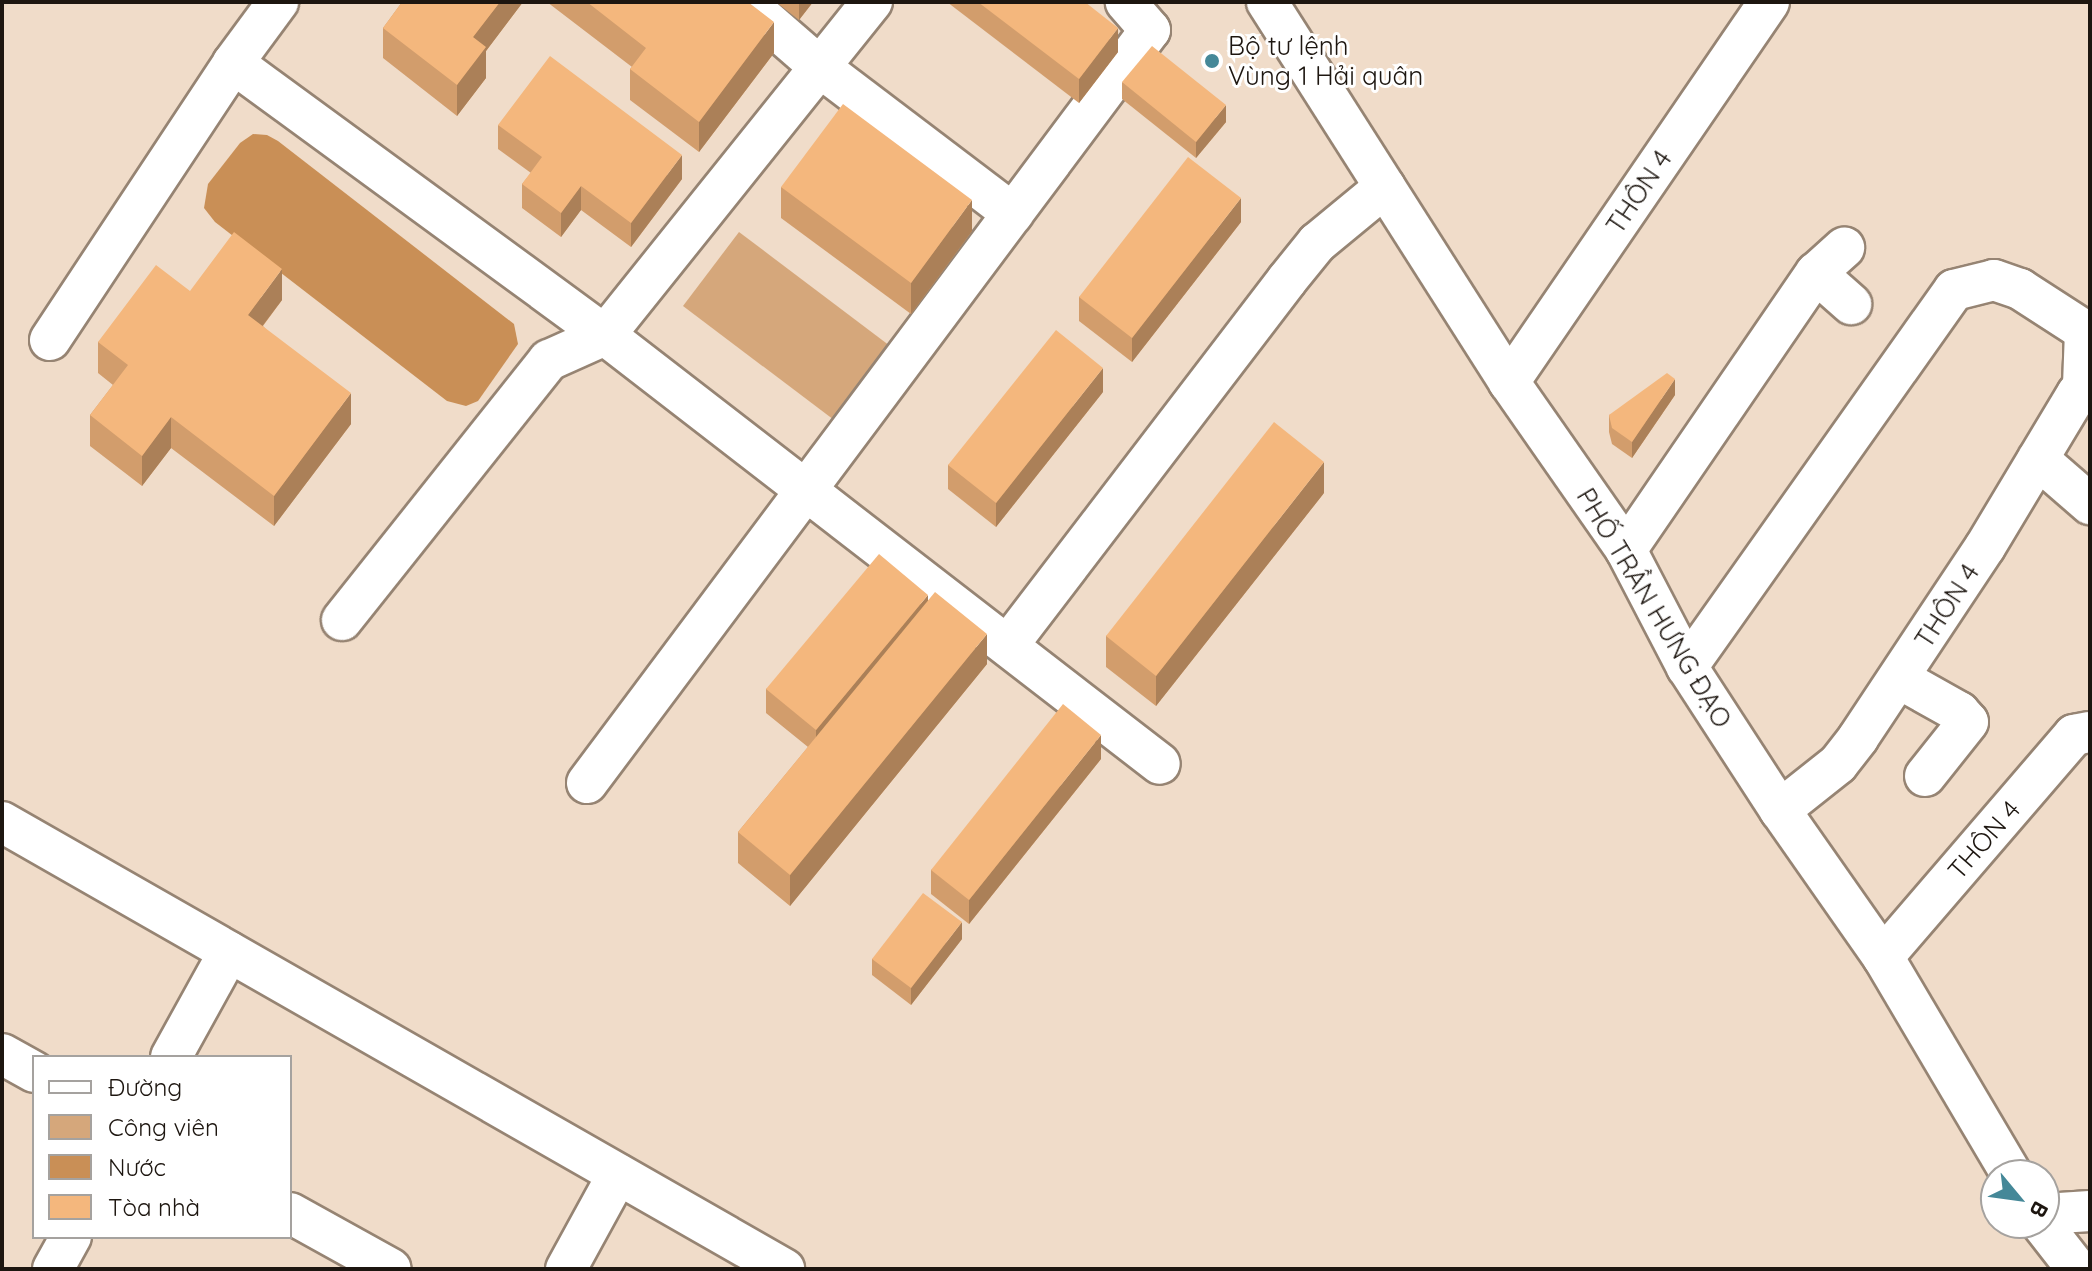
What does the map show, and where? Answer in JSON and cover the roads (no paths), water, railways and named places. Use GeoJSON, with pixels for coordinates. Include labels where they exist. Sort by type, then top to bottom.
{"type":"FeatureCollection","features":[{"type":"Feature","properties":{"kind":"street"},"geometry":{"type":"LineString","coordinates":[[50,340],[233,63],[278,2]]}},
{"type":"Feature","properties":{"kind":"street"},"geometry":{"type":"LineString","coordinates":[[745,2],[821,68],[1013,214]]}},
{"type":"Feature","properties":{"kind":"street"},"geometry":{"type":"LineString","coordinates":[[342,620],[549,360],[605,335],[872,2]]}},
{"type":"Feature","properties":{"kind":"street"},"geometry":{"type":"LineString","coordinates":[[587,783],[1150,30],[1126,2]]}},
{"type":"Feature","properties":{"kind":"street","name":"PHỐ TRẦN HƯNG ĐẠO"},"geometry":{"type":"LineString","coordinates":[[1267,2],[1509,382],[1626,550],[1687,667],[1780,810],[1883,957],[2003,1159]]}},
{"type":"Feature","properties":{"kind":"street","name":"THÔN 4"},"geometry":{"type":"LineString","coordinates":[[1509,382],[1769,2]]}},
{"type":"Feature","properties":{"kind":"street"},"geometry":{"type":"LineString","coordinates":[[233,63],[605,335],[1160,764]]}},
{"type":"Feature","properties":{"kind":"street"},"geometry":{"type":"LineString","coordinates":[[1008,645],[1297,267],[1317,243],[1385,187]]}},
{"type":"Feature","properties":{"kind":"street"},"geometry":{"type":"LineString","coordinates":[[1626,550],[1830,261],[1851,304]]}},
{"type":"Feature","properties":{"kind":"street"},"geometry":{"type":"LineString","coordinates":[[1687,667],[1954,290],[1994,280],[2020,289],[2085,331],[2087,386]]}},
{"type":"Feature","properties":{"kind":"street","name":"THÔN 4"},"geometry":{"type":"LineString","coordinates":[[1780,810],[1838,764],[1900,679],[2087,386]]}},
{"type":"Feature","properties":{"kind":"street"},"geometry":{"type":"LineString","coordinates":[[2038,459],[2090,504]]}},
{"type":"Feature","properties":{"kind":"street"},"geometry":{"type":"LineString","coordinates":[[1900,679],[1959,712],[1968,722],[1925,776]]}},
{"type":"Feature","properties":{"kind":"street","name":"THÔN 4"},"geometry":{"type":"LineString","coordinates":[[1883,957],[2074,735],[2090,732]]}},
{"type":"Feature","properties":{"kind":"street"},"geometry":{"type":"LineString","coordinates":[[2,822],[784,1269]]}},
{"type":"Feature","properties":{"kind":"street"},"geometry":{"type":"LineString","coordinates":[[172,1055],[229,952]]}},
{"type":"Feature","properties":{"kind":"street"},"geometry":{"type":"LineString","coordinates":[[2,1054],[32,1071]]}},
{"type":"Feature","properties":{"kind":"street"},"geometry":{"type":"LineString","coordinates":[[566,1269],[618,1174]]}},
{"type":"Feature","properties":{"kind":"street"},"geometry":{"type":"LineString","coordinates":[[2060,1213],[2090,1211]]}},
{"type":"Feature","properties":{"kind":"street"},"geometry":{"type":"LineString","coordinates":[[292,1214],[391,1269]]}},
{"type":"Feature","properties":{"kind":"street"},"geometry":{"type":"LineString","coordinates":[[53,1269],[70,1239]]}},
{"type":"Feature","properties":{"kind":"street"},"geometry":{"type":"LineString","coordinates":[[2054,1239],[2077,1269]]}},
{"type":"Feature","properties":{"kind":"water"},"geometry":{"type":"Polygon","coordinates":[[[253,134],[267,135],[278,141],[514,324],[518,344],[478,401],[466,406],[447,401],[215,222],[204,208],[208,184],[240,143],[253,134]]]}},
{"type":"Feature","properties":{"kind":"place","name":"Bộ tư lệnh Vùng 1 Hải quân"},"geometry":{"type":"Point","coordinates":[1212,61]}}]}
